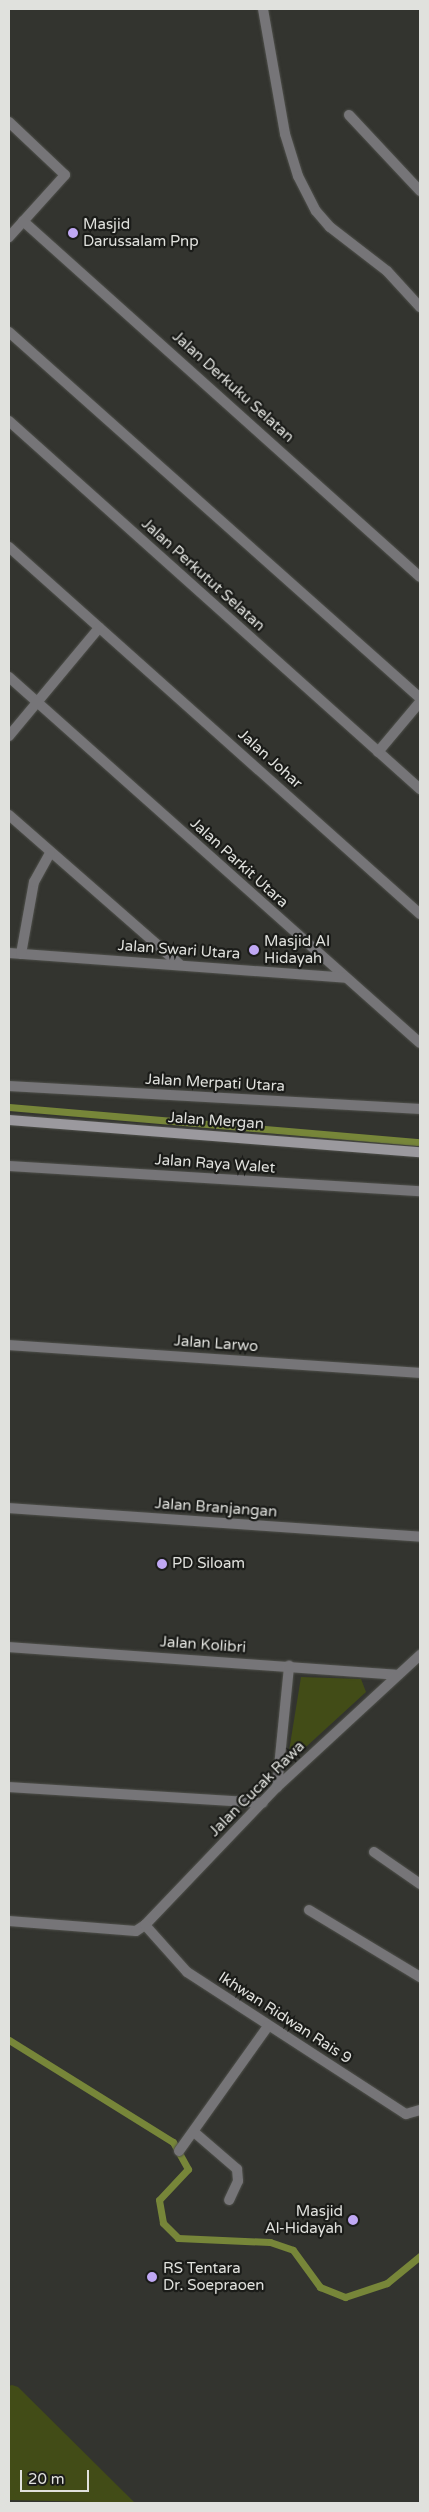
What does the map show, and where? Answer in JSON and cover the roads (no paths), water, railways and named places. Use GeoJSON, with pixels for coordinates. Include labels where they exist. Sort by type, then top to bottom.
{"type":"FeatureCollection","features":[{"type":"Feature","properties":{"kind":"street"},"geometry":{"type":"LineString","coordinates":[[262,9],[284,134],[298,176],[316,211],[330,227],[387,271],[420,307]]}},
{"type":"Feature","properties":{"kind":"street"},"geometry":{"type":"LineString","coordinates":[[350,115],[420,191]]}},
{"type":"Feature","properties":{"kind":"street"},"geometry":{"type":"LineString","coordinates":[[9,122],[65,175],[9,237]]}},
{"type":"Feature","properties":{"kind":"street","name":"Jalan Derkuku Selatan"},"geometry":{"type":"LineString","coordinates":[[23,221],[420,577]]}},
{"type":"Feature","properties":{"kind":"street"},"geometry":{"type":"LineString","coordinates":[[9,332],[420,700],[378,752]]}},
{"type":"Feature","properties":{"kind":"street","name":"Jalan Perkutut Selatan"},"geometry":{"type":"LineString","coordinates":[[9,421],[420,789]]}},
{"type":"Feature","properties":{"kind":"street","name":"Jalan Johar"},"geometry":{"type":"LineString","coordinates":[[9,546],[420,914]]}},
{"type":"Feature","properties":{"kind":"street"},"geometry":{"type":"LineString","coordinates":[[9,736],[39,704],[99,628]]}},
{"type":"Feature","properties":{"kind":"street","name":"Jalan Parkit Utara"},"geometry":{"type":"LineString","coordinates":[[9,677],[420,1043]]}},
{"type":"Feature","properties":{"kind":"street"},"geometry":{"type":"LineString","coordinates":[[9,815],[50,853],[179,964]]}},
{"type":"Feature","properties":{"kind":"street"},"geometry":{"type":"LineString","coordinates":[[21,954],[34,882],[50,853]]}},
{"type":"Feature","properties":{"kind":"street","name":"Jalan Swari Utara"},"geometry":{"type":"LineString","coordinates":[[9,953],[179,964],[346,978]]}},
{"type":"Feature","properties":{"kind":"street","name":"Jalan Merpati Utara"},"geometry":{"type":"LineString","coordinates":[[9,1086],[420,1109]]}},
{"type":"Feature","properties":{"kind":"street","name":"Jalan Mergan"},"geometry":{"type":"LineString","coordinates":[[9,1120],[420,1152]]}},
{"type":"Feature","properties":{"kind":"street","name":"Jalan Raya Walet"},"geometry":{"type":"LineString","coordinates":[[9,1166],[420,1191]]}},
{"type":"Feature","properties":{"kind":"street","name":"Jalan Larwo"},"geometry":{"type":"LineString","coordinates":[[9,1345],[420,1373]]}},
{"type":"Feature","properties":{"kind":"street","name":"Jalan Branjangan"},"geometry":{"type":"LineString","coordinates":[[9,1508],[420,1537]]}},
{"type":"Feature","properties":{"kind":"street","name":"Jalan Kolibri"},"geometry":{"type":"LineString","coordinates":[[9,1647],[289,1666],[396,1676]]}},
{"type":"Feature","properties":{"kind":"street","name":"Jalan Cucak Rawa"},"geometry":{"type":"LineString","coordinates":[[145,1925],[277,1787],[420,1655]]}},
{"type":"Feature","properties":{"kind":"street"},"geometry":{"type":"LineString","coordinates":[[277,1787],[289,1666]]}},
{"type":"Feature","properties":{"kind":"street"},"geometry":{"type":"LineString","coordinates":[[9,1788],[262,1803]]}},
{"type":"Feature","properties":{"kind":"street"},"geometry":{"type":"LineString","coordinates":[[374,1852],[420,1884]]}},
{"type":"Feature","properties":{"kind":"street"},"geometry":{"type":"LineString","coordinates":[[309,1910],[420,1977]]}},
{"type":"Feature","properties":{"kind":"street"},"geometry":{"type":"LineString","coordinates":[[9,1921],[136,1931],[145,1925]]}},
{"type":"Feature","properties":{"kind":"street","name":"Ikhwan Ridwan Rais 9"},"geometry":{"type":"LineString","coordinates":[[145,1925],[188,1972],[268,2026],[406,2114],[420,2110]]}},
{"type":"Feature","properties":{"kind":"street"},"geometry":{"type":"LineString","coordinates":[[179,2151],[268,2026]]}},
{"type":"Feature","properties":{"kind":"street"},"geometry":{"type":"LineString","coordinates":[[194,2132],[237,2170],[238,2181],[229,2200]]}},
{"type":"Feature","properties":{"kind":"waterway"},"geometry":{"type":"LineString","coordinates":[[9,1107],[420,1142]]}},
{"type":"Feature","properties":{"kind":"waterway"},"geometry":{"type":"LineString","coordinates":[[9,2040],[173,2142],[188,2169],[159,2200],[163,2223],[178,2238],[270,2242],[293,2250],[320,2287],[345,2297],[387,2283],[420,2256]]}},
{"type":"Feature","properties":{"kind":"place","name":"Masjid Darussalam Pnp"},"geometry":{"type":"Point","coordinates":[73,233]}},
{"type":"Feature","properties":{"kind":"place","name":"Masjid Al Hidayah"},"geometry":{"type":"Point","coordinates":[254,950]}},
{"type":"Feature","properties":{"kind":"place","name":"PD Siloam"},"geometry":{"type":"Point","coordinates":[162,1564]}},
{"type":"Feature","properties":{"kind":"place","name":"Masjid Al-Hidayah"},"geometry":{"type":"Point","coordinates":[353,2220]}},
{"type":"Feature","properties":{"kind":"place","name":"RS Tentara Dr. Soepraoen"},"geometry":{"type":"Point","coordinates":[152,2277]}}]}
